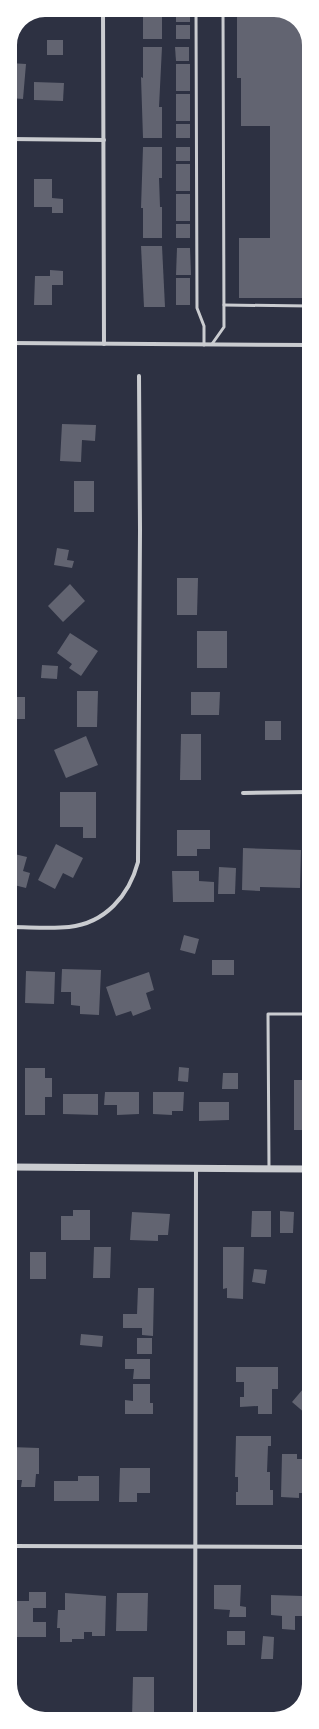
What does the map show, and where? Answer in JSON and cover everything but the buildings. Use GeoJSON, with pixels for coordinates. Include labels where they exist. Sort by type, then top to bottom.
{"type":"FeatureCollection","features":[{"type":"Feature","properties":{"kind":"street"},"geometry":{"type":"LineString","coordinates":[[104,17],[104,344]]}},
{"type":"Feature","properties":{"kind":"street"},"geometry":{"type":"LineString","coordinates":[[17,139],[104,140]]}},
{"type":"Feature","properties":{"kind":"street"},"geometry":{"type":"LineString","coordinates":[[17,344],[302,345]]}},
{"type":"Feature","properties":{"kind":"street"},"geometry":{"type":"LineString","coordinates":[[17,927],[69,927],[94,919],[117,905],[131,882],[138,862],[140,554],[139,376]]}},
{"type":"Feature","properties":{"kind":"street"},"geometry":{"type":"LineString","coordinates":[[242,793],[302,792]]}},
{"type":"Feature","properties":{"kind":"street"},"geometry":{"type":"LineString","coordinates":[[17,1168],[302,1168]]}},
{"type":"Feature","properties":{"kind":"street"},"geometry":{"type":"LineString","coordinates":[[195,1712],[196,1169]]}},
{"type":"Feature","properties":{"kind":"street"},"geometry":{"type":"LineString","coordinates":[[17,1546],[302,1547]]}},
{"type":"Feature","properties":{"kind":"lane"},"geometry":{"type":"LineString","coordinates":[[196,17],[197,308],[204,326],[204,344]]}},
{"type":"Feature","properties":{"kind":"lane"},"geometry":{"type":"LineString","coordinates":[[212,344],[224,327],[223,17]]}},
{"type":"Feature","properties":{"kind":"lane"},"geometry":{"type":"LineString","coordinates":[[224,305],[302,306]]}},
{"type":"Feature","properties":{"kind":"lane"},"geometry":{"type":"LineString","coordinates":[[269,1169],[268,1014],[302,1014]]}}]}
